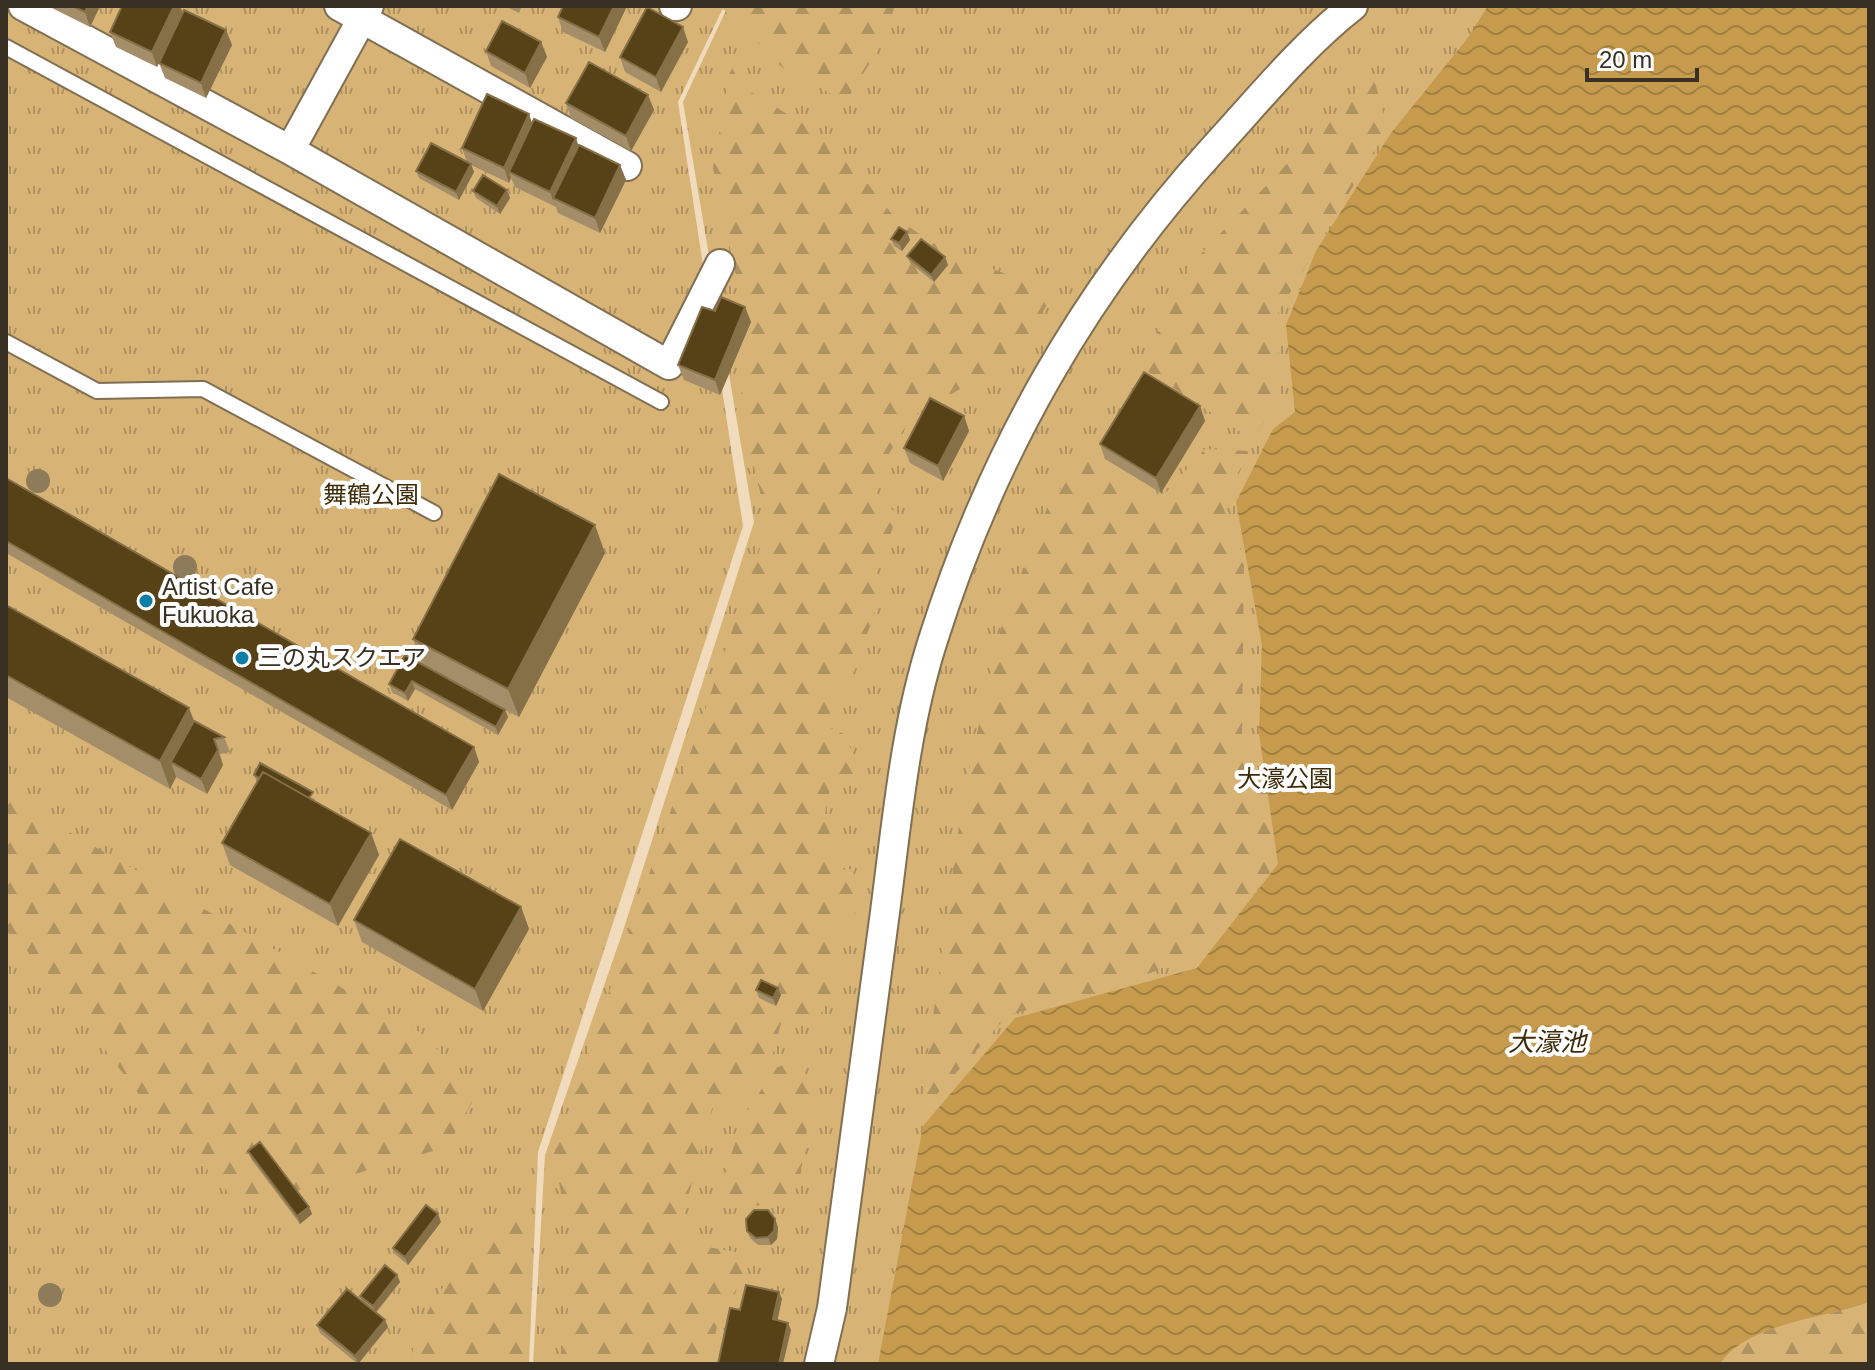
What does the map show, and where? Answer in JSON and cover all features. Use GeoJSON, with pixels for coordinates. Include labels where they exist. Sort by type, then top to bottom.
{"type":"FeatureCollection","features":[{"type":"Feature","properties":{"kind":"street"},"geometry":{"type":"LineString","coordinates":[[23,6],[290,150],[669,365],[720,264]]}},
{"type":"Feature","properties":{"kind":"street"},"geometry":{"type":"LineString","coordinates":[[819,1364],[832,1308],[909,742],[932,641],[955,581],[1006,452],[1054,362],[1107,277],[1205,157],[1277,80],[1353,6]]}},
{"type":"Feature","properties":{"kind":"street"},"geometry":{"type":"LineString","coordinates":[[290,150],[356,10],[627,166]]}},
{"type":"Feature","properties":{"kind":"lane"},"geometry":{"type":"LineString","coordinates":[[6,47],[661,402]]}},
{"type":"Feature","properties":{"kind":"lane"},"geometry":{"type":"LineString","coordinates":[[10,350],[97,391],[203,389],[434,513]]}},
{"type":"Feature","properties":{"kind":"green space","name":"舞鶴公園"},"geometry":{"type":"Polygon","coordinates":[[[6,6],[724,6],[678,102],[743,526],[538,1152],[529,1364],[6,1364],[6,6]]]}},
{"type":"Feature","properties":{"kind":"green space"},"geometry":{"type":"Polygon","coordinates":[[[720,6],[895,6],[880,47],[846,101],[785,70],[720,6]]]}},
{"type":"Feature","properties":{"kind":"green space","name":"大濠公園"},"geometry":{"type":"Polygon","coordinates":[[[728,6],[1869,6],[1869,1364],[533,1364],[545,1155],[622,934],[754,522],[683,102],[728,6]]]}},
{"type":"Feature","properties":{"kind":"green space"},"geometry":{"type":"Polygon","coordinates":[[[731,65],[740,85],[805,125],[847,158],[895,218],[949,253],[1009,275],[1029,275],[1050,299],[1033,329],[997,368],[911,417],[881,467],[874,500],[898,513],[875,577],[882,591],[854,672],[832,693],[828,727],[844,734],[862,773],[831,784],[825,813],[838,870],[853,869],[857,911],[832,937],[835,985],[819,1017],[783,1016],[772,1057],[749,1094],[714,1101],[676,1241],[735,1252],[748,1271],[718,1318],[711,1364],[561,1364],[575,1255],[553,1156],[768,525],[741,413],[743,309],[713,168],[731,65]]]}},
{"type":"Feature","properties":{"kind":"green space"},"geometry":{"type":"Polygon","coordinates":[[[1373,74],[1387,129],[1278,313],[1279,398],[1253,440],[1141,367],[1193,262],[1373,74]]]}},
{"type":"Feature","properties":{"kind":"green space"},"geometry":{"type":"Polygon","coordinates":[[[1205,449],[1249,451],[1222,505],[1244,558],[1242,735],[1267,786],[1276,865],[1226,930],[1187,958],[1113,988],[1008,1015],[920,1113],[963,796],[1000,631],[1051,500],[1087,456],[1152,508],[1205,449]]]}},
{"type":"Feature","properties":{"kind":"green space"},"geometry":{"type":"Polygon","coordinates":[[[6,796],[421,1033],[478,1092],[447,1147],[242,1207],[140,1096],[41,964],[6,931],[6,796]]]}},
{"type":"Feature","properties":{"kind":"green space"},"geometry":{"type":"Polygon","coordinates":[[[799,1057],[812,1092],[800,1178],[791,1201],[728,1209],[725,1174],[744,1115],[776,1068],[799,1057]]]}},
{"type":"Feature","properties":{"kind":"green space"},"geometry":{"type":"Polygon","coordinates":[[[532,1215],[525,1364],[412,1364],[420,1327],[431,1307],[496,1218],[532,1215]]]}},
{"type":"Feature","properties":{"kind":"green space"},"geometry":{"type":"Polygon","coordinates":[[[1869,1302],[1869,1364],[1720,1364],[1732,1350],[1767,1331],[1869,1302]]]}},
{"type":"Feature","properties":{"kind":"water","name":"大濠池"},"geometry":{"type":"Polygon","coordinates":[[[1488,6],[1869,6],[1869,1302],[1767,1331],[1732,1350],[1720,1364],[878,1364],[923,1126],[1015,1018],[1197,968],[1278,864],[1259,734],[1262,645],[1236,502],[1273,429],[1295,412],[1286,325],[1316,251],[1391,133],[1467,39],[1488,6]]]}},
{"type":"Feature","properties":{"kind":"building"},"geometry":{"type":"Polygon","coordinates":[[[72,6],[88,6],[85,12],[72,6]]]}},
{"type":"Feature","properties":{"kind":"building"},"geometry":{"type":"Polygon","coordinates":[[[122,6],[174,6],[152,52],[110,32],[122,6]]]}},
{"type":"Feature","properties":{"kind":"building"},"geometry":{"type":"Polygon","coordinates":[[[563,6],[614,6],[599,37],[558,17],[563,6]]]}},
{"type":"Feature","properties":{"kind":"building"},"geometry":{"type":"Polygon","coordinates":[[[647,7],[683,27],[656,77],[620,57],[647,7]]]}},
{"type":"Feature","properties":{"kind":"building"},"geometry":{"type":"Polygon","coordinates":[[[184,10],[226,30],[201,83],[159,63],[184,10]]]}},
{"type":"Feature","properties":{"kind":"building"},"geometry":{"type":"Polygon","coordinates":[[[502,21],[541,42],[525,73],[486,51],[502,21]]]}},
{"type":"Feature","properties":{"kind":"building"},"geometry":{"type":"Polygon","coordinates":[[[589,62],[648,95],[626,136],[566,103],[589,62]]]}},
{"type":"Feature","properties":{"kind":"building"},"geometry":{"type":"Polygon","coordinates":[[[487,94],[529,114],[504,168],[462,148],[487,94]]]}},
{"type":"Feature","properties":{"kind":"building"},"geometry":{"type":"Polygon","coordinates":[[[534,119],[576,138],[550,192],[509,172],[534,119]]]}},
{"type":"Feature","properties":{"kind":"building"},"geometry":{"type":"Polygon","coordinates":[[[431,143],[471,164],[456,192],[416,171],[431,143]]]}},
{"type":"Feature","properties":{"kind":"building"},"geometry":{"type":"Polygon","coordinates":[[[579,145],[620,165],[595,218],[553,198],[579,145]]]}},
{"type":"Feature","properties":{"kind":"building"},"geometry":{"type":"Polygon","coordinates":[[[483,175],[507,190],[497,206],[473,191],[483,175]]]}},
{"type":"Feature","properties":{"kind":"building"},"geometry":{"type":"Polygon","coordinates":[[[899,227],[907,232],[899,243],[891,239],[899,227]]]}},
{"type":"Feature","properties":{"kind":"building"},"geometry":{"type":"Polygon","coordinates":[[[921,239],[945,257],[931,275],[907,256],[921,239]]]}},
{"type":"Feature","properties":{"kind":"building"},"geometry":{"type":"Polygon","coordinates":[[[721,297],[745,307],[715,380],[678,365],[702,307],[715,311],[721,297]]]}},
{"type":"Feature","properties":{"kind":"building"},"geometry":{"type":"Polygon","coordinates":[[[1144,372],[1200,406],[1156,478],[1100,444],[1144,372]]]}},
{"type":"Feature","properties":{"kind":"building"},"geometry":{"type":"Polygon","coordinates":[[[930,398],[964,416],[938,466],[904,448],[930,398]]]}},
{"type":"Feature","properties":{"kind":"building"},"geometry":{"type":"Polygon","coordinates":[[[499,474],[595,525],[508,689],[413,639],[499,474]]]}},
{"type":"Feature","properties":{"kind":"building","name":"三の丸スクエア"},"geometry":{"type":"Polygon","coordinates":[[[6,478],[474,747],[446,795],[6,541],[6,478]]]}},
{"type":"Feature","properties":{"kind":"building"},"geometry":{"type":"Polygon","coordinates":[[[6,605],[189,708],[160,761],[6,675],[6,605]]]}},
{"type":"Feature","properties":{"kind":"building"},"geometry":{"type":"Polygon","coordinates":[[[405,655],[505,710],[496,727],[412,681],[405,693],[389,684],[405,655]]]}},
{"type":"Feature","properties":{"kind":"building"},"geometry":{"type":"Polygon","coordinates":[[[194,721],[224,737],[214,739],[218,750],[201,779],[171,762],[194,721]]]}},
{"type":"Feature","properties":{"kind":"building"},"geometry":{"type":"Polygon","coordinates":[[[260,763],[313,792],[309,798],[263,772],[259,778],[254,775],[260,763]]]}},
{"type":"Feature","properties":{"kind":"building"},"geometry":{"type":"Polygon","coordinates":[[[263,772],[371,833],[330,904],[222,843],[263,772]]]}},
{"type":"Feature","properties":{"kind":"building"},"geometry":{"type":"Polygon","coordinates":[[[400,839],[521,907],[475,989],[354,920],[400,839]]]}},
{"type":"Feature","properties":{"kind":"building"},"geometry":{"type":"Polygon","coordinates":[[[761,980],[778,988],[773,998],[756,990],[761,980]]]}},
{"type":"Feature","properties":{"kind":"building"},"geometry":{"type":"Polygon","coordinates":[[[260,1142],[309,1207],[297,1216],[248,1151],[260,1142]]]}},
{"type":"Feature","properties":{"kind":"building"},"geometry":{"type":"Polygon","coordinates":[[[426,1205],[438,1214],[405,1257],[393,1248],[426,1205]]]}},
{"type":"Feature","properties":{"kind":"building"},"geometry":{"type":"Polygon","coordinates":[[[754,1210],[768,1210],[775,1219],[774,1231],[768,1237],[756,1238],[747,1231],[746,1219],[754,1210]]]}},
{"type":"Feature","properties":{"kind":"building"},"geometry":{"type":"Polygon","coordinates":[[[385,1265],[397,1275],[373,1306],[360,1296],[385,1265]]]}},
{"type":"Feature","properties":{"kind":"building"},"geometry":{"type":"Polygon","coordinates":[[[746,1285],[779,1292],[773,1319],[788,1323],[779,1364],[718,1364],[730,1308],[740,1310],[746,1285]]]}},
{"type":"Feature","properties":{"kind":"building"},"geometry":{"type":"Polygon","coordinates":[[[347,1289],[385,1320],[355,1356],[317,1325],[347,1289]]]}},
{"type":"Feature","properties":{"kind":"place","name":"Artist Cafe Fukuoka"},"geometry":{"type":"Point","coordinates":[146,601]}},
{"type":"Feature","properties":{"kind":"place","name":"三の丸スクエア"},"geometry":{"type":"Point","coordinates":[242,658]}}]}
